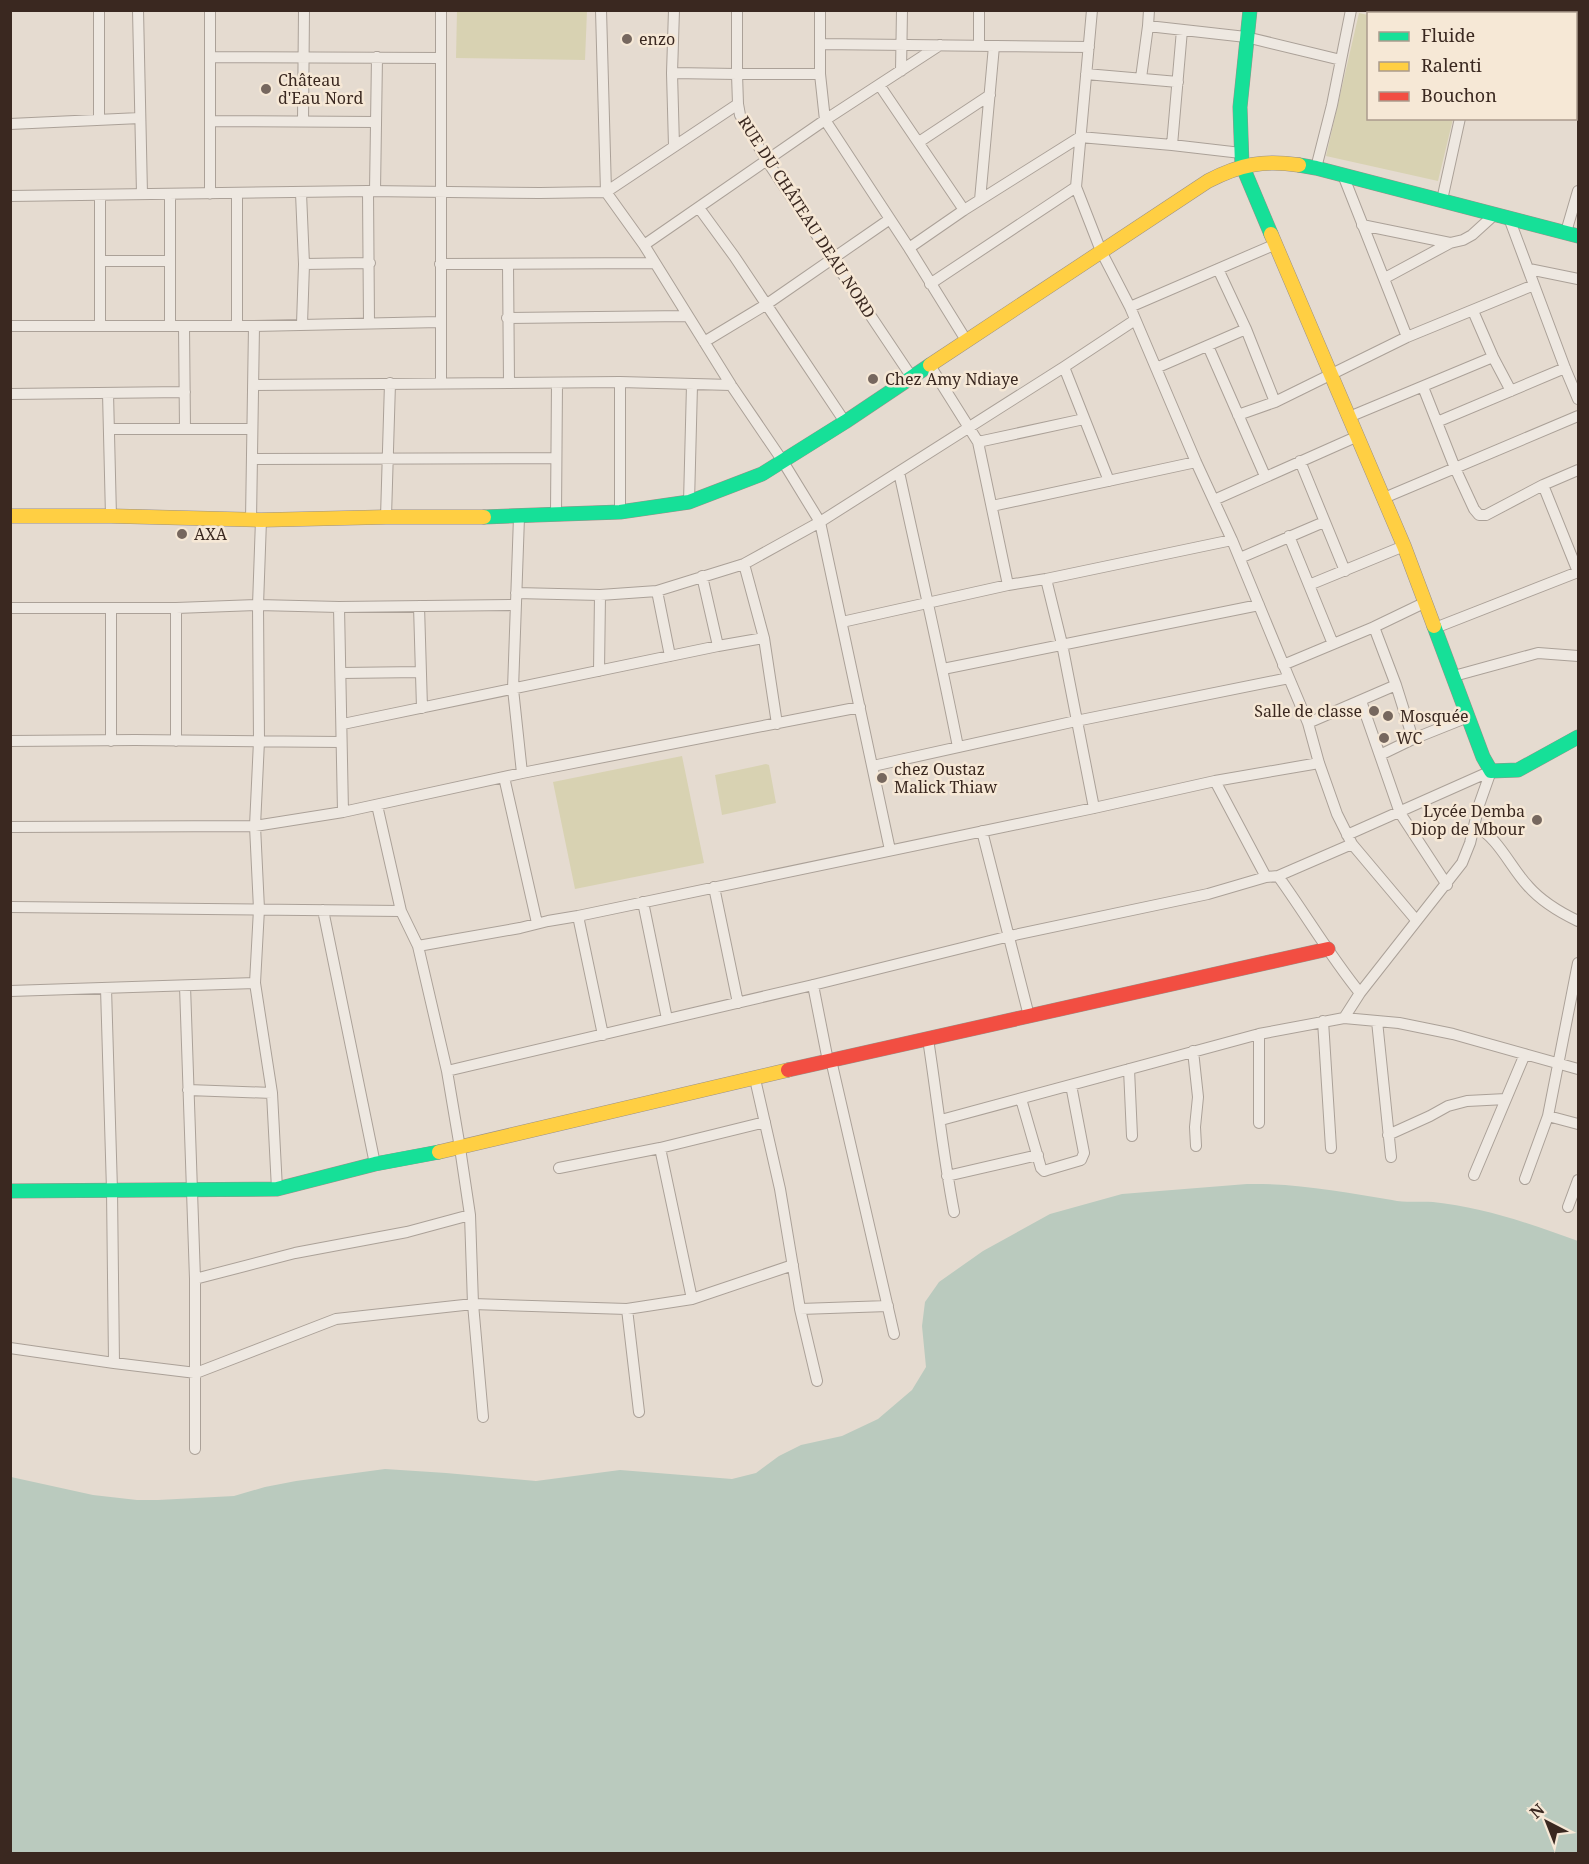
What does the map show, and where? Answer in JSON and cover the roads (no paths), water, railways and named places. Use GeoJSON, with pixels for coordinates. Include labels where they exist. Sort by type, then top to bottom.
{"type":"FeatureCollection","features":[{"type":"Feature","properties":{"kind":"main road"},"geometry":{"type":"LineString","coordinates":[[1250,10],[1239,139],[1241,159],[1330,375],[1404,546],[1484,758],[1491,771],[1518,770],[1578,737]]}},
{"type":"Feature","properties":{"kind":"main road"},"geometry":{"type":"LineString","coordinates":[[10,516],[256,520],[519,517],[620,512],[688,502],[762,474],[845,422],[929,364],[1241,159],[1278,161],[1316,168],[1572,234]]}},
{"type":"Feature","properties":{"kind":"main road"},"geometry":{"type":"LineString","coordinates":[[10,1191],[278,1189],[375,1164],[460,1148],[829,1060],[1328,949]]}},
{"type":"Feature","properties":{"kind":"street"},"geometry":{"type":"LineString","coordinates":[[99,10],[99,120]]}},
{"type":"Feature","properties":{"kind":"street"},"geometry":{"type":"LineString","coordinates":[[138,10],[142,194]]}},
{"type":"Feature","properties":{"kind":"street"},"geometry":{"type":"LineString","coordinates":[[210,10],[210,194]]}},
{"type":"Feature","properties":{"kind":"street"},"geometry":{"type":"LineString","coordinates":[[303,121],[304,10]]}},
{"type":"Feature","properties":{"kind":"street"},"geometry":{"type":"LineString","coordinates":[[441,10],[441,384]]}},
{"type":"Feature","properties":{"kind":"street"},"geometry":{"type":"LineString","coordinates":[[601,10],[606,192],[644,245],[820,522],[890,850]]}},
{"type":"Feature","properties":{"kind":"street"},"geometry":{"type":"LineString","coordinates":[[674,10],[672,73],[674,146]]}},
{"type":"Feature","properties":{"kind":"street","name":"RUE DU CHÂTEAU DEAU NORD"},"geometry":{"type":"LineString","coordinates":[[737,10],[736,74],[740,116],[767,161],[911,376]]}},
{"type":"Feature","properties":{"kind":"street"},"geometry":{"type":"LineString","coordinates":[[820,10],[820,74],[825,120],[966,340]]}},
{"type":"Feature","properties":{"kind":"street"},"geometry":{"type":"LineString","coordinates":[[901,71],[902,10]]}},
{"type":"Feature","properties":{"kind":"street"},"geometry":{"type":"LineString","coordinates":[[979,10],[979,46]]}},
{"type":"Feature","properties":{"kind":"street"},"geometry":{"type":"LineString","coordinates":[[1092,10],[1076,187],[1101,251],[1130,307],[1240,558],[1308,723],[1337,814],[1350,839],[1416,920]]}},
{"type":"Feature","properties":{"kind":"street"},"geometry":{"type":"LineString","coordinates":[[1141,78],[1149,10]]}},
{"type":"Feature","properties":{"kind":"street"},"geometry":{"type":"LineString","coordinates":[[1316,168],[1351,10]]}},
{"type":"Feature","properties":{"kind":"street"},"geometry":{"type":"LineString","coordinates":[[1148,26],[1246,38],[1341,60]]}},
{"type":"Feature","properties":{"kind":"street"},"geometry":{"type":"LineString","coordinates":[[1172,145],[1182,30]]}},
{"type":"Feature","properties":{"kind":"street"},"geometry":{"type":"LineString","coordinates":[[820,44],[1089,47]]}},
{"type":"Feature","properties":{"kind":"street"},"geometry":{"type":"LineString","coordinates":[[644,245],[825,120],[940,45]]}},
{"type":"Feature","properties":{"kind":"street"},"geometry":{"type":"LineString","coordinates":[[980,200],[994,46]]}},
{"type":"Feature","properties":{"kind":"street"},"geometry":{"type":"LineString","coordinates":[[210,57],[441,58]]}},
{"type":"Feature","properties":{"kind":"street"},"geometry":{"type":"LineString","coordinates":[[369,323],[377,57]]}},
{"type":"Feature","properties":{"kind":"street"},"geometry":{"type":"LineString","coordinates":[[672,73],[820,74]]}},
{"type":"Feature","properties":{"kind":"street"},"geometry":{"type":"LineString","coordinates":[[1086,74],[1178,82]]}},
{"type":"Feature","properties":{"kind":"street"},"geometry":{"type":"LineString","coordinates":[[880,86],[964,210]]}},
{"type":"Feature","properties":{"kind":"street"},"geometry":{"type":"LineString","coordinates":[[919,142],[990,95]]}},
{"type":"Feature","properties":{"kind":"street"},"geometry":{"type":"LineString","coordinates":[[10,196],[372,191],[606,192],[738,104]]}},
{"type":"Feature","properties":{"kind":"street"},"geometry":{"type":"LineString","coordinates":[[10,124],[140,118]]}},
{"type":"Feature","properties":{"kind":"street"},"geometry":{"type":"LineString","coordinates":[[1442,200],[1460,120]]}},
{"type":"Feature","properties":{"kind":"street"},"geometry":{"type":"LineString","coordinates":[[210,121],[376,122]]}},
{"type":"Feature","properties":{"kind":"street"},"geometry":{"type":"LineString","coordinates":[[909,248],[964,210],[1080,138],[1172,145],[1241,159]]}},
{"type":"Feature","properties":{"kind":"street"},"geometry":{"type":"LineString","coordinates":[[1343,175],[1407,337]]}},
{"type":"Feature","properties":{"kind":"street"},"geometry":{"type":"LineString","coordinates":[[930,284],[1076,187]]}},
{"type":"Feature","properties":{"kind":"street"},"geometry":{"type":"LineString","coordinates":[[1572,234],[1578,191]]}},
{"type":"Feature","properties":{"kind":"street"},"geometry":{"type":"LineString","coordinates":[[237,193],[237,326]]}},
{"type":"Feature","properties":{"kind":"street"},"geometry":{"type":"LineString","coordinates":[[301,193],[304,264],[302,324]]}},
{"type":"Feature","properties":{"kind":"street"},"geometry":{"type":"LineString","coordinates":[[170,194],[170,326]]}},
{"type":"Feature","properties":{"kind":"street"},"geometry":{"type":"LineString","coordinates":[[100,195],[100,326]]}},
{"type":"Feature","properties":{"kind":"street"},"geometry":{"type":"LineString","coordinates":[[699,208],[767,304],[845,422]]}},
{"type":"Feature","properties":{"kind":"street"},"geometry":{"type":"LineString","coordinates":[[1385,278],[1450,243],[1472,235],[1494,214]]}},
{"type":"Feature","properties":{"kind":"street"},"geometry":{"type":"LineString","coordinates":[[704,342],[767,304],[890,219]]}},
{"type":"Feature","properties":{"kind":"street"},"geometry":{"type":"LineString","coordinates":[[1509,219],[1578,399]]}},
{"type":"Feature","properties":{"kind":"street"},"geometry":{"type":"LineString","coordinates":[[1362,225],[1450,243]]}},
{"type":"Feature","properties":{"kind":"street"},"geometry":{"type":"LineString","coordinates":[[1130,307],[1276,244]]}},
{"type":"Feature","properties":{"kind":"street"},"geometry":{"type":"LineString","coordinates":[[100,261],[170,261]]}},
{"type":"Feature","properties":{"kind":"street"},"geometry":{"type":"LineString","coordinates":[[304,264],[370,263]]}},
{"type":"Feature","properties":{"kind":"street"},"geometry":{"type":"LineString","coordinates":[[440,264],[655,263]]}},
{"type":"Feature","properties":{"kind":"street"},"geometry":{"type":"LineString","coordinates":[[508,264],[509,383]]}},
{"type":"Feature","properties":{"kind":"street"},"geometry":{"type":"LineString","coordinates":[[1218,269],[1246,329],[1275,402]]}},
{"type":"Feature","properties":{"kind":"street"},"geometry":{"type":"LineString","coordinates":[[1529,269],[1578,279]]}},
{"type":"Feature","properties":{"kind":"street"},"geometry":{"type":"LineString","coordinates":[[1238,415],[1275,402],[1407,337],[1534,285]]}},
{"type":"Feature","properties":{"kind":"street"},"geometry":{"type":"LineString","coordinates":[[1473,311],[1510,391]]}},
{"type":"Feature","properties":{"kind":"street"},"geometry":{"type":"LineString","coordinates":[[507,318],[687,316]]}},
{"type":"Feature","properties":{"kind":"street"},"geometry":{"type":"LineString","coordinates":[[516,593],[600,595],[657,591],[744,564],[820,522],[1135,320]]}},
{"type":"Feature","properties":{"kind":"street"},"geometry":{"type":"LineString","coordinates":[[10,326],[254,326],[440,322]]}},
{"type":"Feature","properties":{"kind":"street"},"geometry":{"type":"LineString","coordinates":[[184,326],[186,429]]}},
{"type":"Feature","properties":{"kind":"street"},"geometry":{"type":"LineString","coordinates":[[254,326],[252,459],[256,520],[259,741],[255,826],[259,909],[255,983],[272,1093],[278,1189]]}},
{"type":"Feature","properties":{"kind":"street"},"geometry":{"type":"LineString","coordinates":[[1156,368],[1246,329]]}},
{"type":"Feature","properties":{"kind":"street"},"geometry":{"type":"LineString","coordinates":[[1208,346],[1265,476]]}},
{"type":"Feature","properties":{"kind":"street"},"geometry":{"type":"LineString","coordinates":[[1349,417],[1493,357]]}},
{"type":"Feature","properties":{"kind":"street"},"geometry":{"type":"LineString","coordinates":[[929,364],[978,441],[1008,585]]}},
{"type":"Feature","properties":{"kind":"street"},"geometry":{"type":"LineString","coordinates":[[1064,367],[1109,481]]}},
{"type":"Feature","properties":{"kind":"street"},"geometry":{"type":"LineString","coordinates":[[1437,422],[1565,368]]}},
{"type":"Feature","properties":{"kind":"street"},"geometry":{"type":"LineString","coordinates":[[253,385],[620,382],[731,385]]}},
{"type":"Feature","properties":{"kind":"street"},"geometry":{"type":"LineString","coordinates":[[620,382],[620,512]]}},
{"type":"Feature","properties":{"kind":"street"},"geometry":{"type":"LineString","coordinates":[[386,517],[390,383]]}},
{"type":"Feature","properties":{"kind":"street"},"geometry":{"type":"LineString","coordinates":[[556,514],[557,383]]}},
{"type":"Feature","properties":{"kind":"street"},"geometry":{"type":"LineString","coordinates":[[688,502],[692,385]]}},
{"type":"Feature","properties":{"kind":"street"},"geometry":{"type":"LineString","coordinates":[[1423,387],[1455,468],[1477,513],[1483,516],[1578,470]]}},
{"type":"Feature","properties":{"kind":"street"},"geometry":{"type":"LineString","coordinates":[[10,394],[185,392]]}},
{"type":"Feature","properties":{"kind":"street"},"geometry":{"type":"LineString","coordinates":[[108,393],[111,516]]}},
{"type":"Feature","properties":{"kind":"street"},"geometry":{"type":"LineString","coordinates":[[1384,498],[1578,416]]}},
{"type":"Feature","properties":{"kind":"street"},"geometry":{"type":"LineString","coordinates":[[978,441],[1084,420]]}},
{"type":"Feature","properties":{"kind":"street"},"geometry":{"type":"LineString","coordinates":[[109,429],[252,429]]}},
{"type":"Feature","properties":{"kind":"street"},"geometry":{"type":"LineString","coordinates":[[1214,500],[1358,436]]}},
{"type":"Feature","properties":{"kind":"street"},"geometry":{"type":"LineString","coordinates":[[252,459],[556,458]]}},
{"type":"Feature","properties":{"kind":"street"},"geometry":{"type":"LineString","coordinates":[[1300,461],[1345,571]]}},
{"type":"Feature","properties":{"kind":"street"},"geometry":{"type":"LineString","coordinates":[[992,506],[1196,462]]}},
{"type":"Feature","properties":{"kind":"street"},"geometry":{"type":"LineString","coordinates":[[899,472],[958,747]]}},
{"type":"Feature","properties":{"kind":"street"},"geometry":{"type":"LineString","coordinates":[[1435,628],[1578,572],[1543,485]]}},
{"type":"Feature","properties":{"kind":"street"},"geometry":{"type":"LineString","coordinates":[[519,517],[513,689],[522,773]]}},
{"type":"Feature","properties":{"kind":"street"},"geometry":{"type":"LineString","coordinates":[[1240,558],[1324,522]]}},
{"type":"Feature","properties":{"kind":"street"},"geometry":{"type":"LineString","coordinates":[[1289,536],[1333,644]]}},
{"type":"Feature","properties":{"kind":"street"},"geometry":{"type":"LineString","coordinates":[[842,622],[1008,585],[1232,540]]}},
{"type":"Feature","properties":{"kind":"street"},"geometry":{"type":"LineString","coordinates":[[1309,585],[1404,546]]}},
{"type":"Feature","properties":{"kind":"street"},"geometry":{"type":"LineString","coordinates":[[744,564],[764,638],[777,724]]}},
{"type":"Feature","properties":{"kind":"street"},"geometry":{"type":"LineString","coordinates":[[702,576],[718,646]]}},
{"type":"Feature","properties":{"kind":"street"},"geometry":{"type":"LineString","coordinates":[[1046,579],[1062,644],[1094,808]]}},
{"type":"Feature","properties":{"kind":"street"},"geometry":{"type":"LineString","coordinates":[[657,591],[670,656]]}},
{"type":"Feature","properties":{"kind":"street"},"geometry":{"type":"LineString","coordinates":[[599,671],[600,595]]}},
{"type":"Feature","properties":{"kind":"street"},"geometry":{"type":"LineString","coordinates":[[1283,665],[1374,627],[1426,602]]}},
{"type":"Feature","properties":{"kind":"street"},"geometry":{"type":"LineString","coordinates":[[10,608],[515,605]]}},
{"type":"Feature","properties":{"kind":"street"},"geometry":{"type":"LineString","coordinates":[[943,669],[1258,605]]}},
{"type":"Feature","properties":{"kind":"street"},"geometry":{"type":"LineString","coordinates":[[419,606],[422,708]]}},
{"type":"Feature","properties":{"kind":"street"},"geometry":{"type":"LineString","coordinates":[[339,607],[343,812]]}},
{"type":"Feature","properties":{"kind":"street"},"geometry":{"type":"LineString","coordinates":[[111,608],[111,741]]}},
{"type":"Feature","properties":{"kind":"street"},"geometry":{"type":"LineString","coordinates":[[176,741],[177,608]]}},
{"type":"Feature","properties":{"kind":"street"},"geometry":{"type":"LineString","coordinates":[[1374,627],[1413,739]]}},
{"type":"Feature","properties":{"kind":"street"},"geometry":{"type":"LineString","coordinates":[[343,724],[764,638]]}},
{"type":"Feature","properties":{"kind":"street"},"geometry":{"type":"LineString","coordinates":[[1454,676],[1538,653],[1578,656]]}},
{"type":"Feature","properties":{"kind":"street"},"geometry":{"type":"LineString","coordinates":[[341,673],[421,672]]}},
{"type":"Feature","properties":{"kind":"street"},"geometry":{"type":"LineString","coordinates":[[873,766],[1076,721],[1288,678]]}},
{"type":"Feature","properties":{"kind":"street"},"geometry":{"type":"LineString","coordinates":[[1308,723],[1395,685]]}},
{"type":"Feature","properties":{"kind":"street"},"geometry":{"type":"LineString","coordinates":[[1361,700],[1400,813],[1447,885]]}},
{"type":"Feature","properties":{"kind":"street"},"geometry":{"type":"LineString","coordinates":[[10,827],[255,826],[377,806],[522,773],[860,707]]}},
{"type":"Feature","properties":{"kind":"street"},"geometry":{"type":"LineString","coordinates":[[1380,755],[1468,717]]}},
{"type":"Feature","properties":{"kind":"street"},"geometry":{"type":"LineString","coordinates":[[10,741],[341,742]]}},
{"type":"Feature","properties":{"kind":"street"},"geometry":{"type":"LineString","coordinates":[[418,946],[578,916],[1215,781],[1319,763]]}},
{"type":"Feature","properties":{"kind":"street"},"geometry":{"type":"LineString","coordinates":[[447,1071],[1010,936],[1208,894],[1272,877],[1400,813],[1491,771]]}},
{"type":"Feature","properties":{"kind":"street"},"geometry":{"type":"LineString","coordinates":[[1344,1018],[1360,993],[1462,863],[1491,771]]}},
{"type":"Feature","properties":{"kind":"street"},"geometry":{"type":"LineString","coordinates":[[504,777],[537,923]]}},
{"type":"Feature","properties":{"kind":"street"},"geometry":{"type":"LineString","coordinates":[[1215,781],[1272,877],[1360,993]]}},
{"type":"Feature","properties":{"kind":"street"},"geometry":{"type":"LineString","coordinates":[[377,806],[401,911],[418,946],[447,1071],[470,1215],[473,1304],[483,1418]]}},
{"type":"Feature","properties":{"kind":"street"},"geometry":{"type":"LineString","coordinates":[[1475,826],[1482,829],[1493,840],[1527,886],[1556,910],[1578,921]]}},
{"type":"Feature","properties":{"kind":"street"},"geometry":{"type":"LineString","coordinates":[[982,831],[1029,1016]]}},
{"type":"Feature","properties":{"kind":"street"},"geometry":{"type":"LineString","coordinates":[[714,887],[738,1003]]}},
{"type":"Feature","properties":{"kind":"street"},"geometry":{"type":"LineString","coordinates":[[643,902],[667,1019]]}},
{"type":"Feature","properties":{"kind":"street"},"geometry":{"type":"LineString","coordinates":[[10,907],[401,911]]}},
{"type":"Feature","properties":{"kind":"street"},"geometry":{"type":"LineString","coordinates":[[323,910],[375,1164]]}},
{"type":"Feature","properties":{"kind":"street"},"geometry":{"type":"LineString","coordinates":[[578,916],[603,1035]]}},
{"type":"Feature","properties":{"kind":"street"},"geometry":{"type":"LineString","coordinates":[[1525,1179],[1548,1116],[1578,963]]}},
{"type":"Feature","properties":{"kind":"street"},"geometry":{"type":"LineString","coordinates":[[10,991],[255,983]]}},
{"type":"Feature","properties":{"kind":"street"},"geometry":{"type":"LineString","coordinates":[[813,985],[894,1334]]}},
{"type":"Feature","properties":{"kind":"street"},"geometry":{"type":"LineString","coordinates":[[185,986],[195,1280],[195,1449]]}},
{"type":"Feature","properties":{"kind":"street"},"geometry":{"type":"LineString","coordinates":[[106,988],[114,1364]]}},
{"type":"Feature","properties":{"kind":"street"},"geometry":{"type":"LineString","coordinates":[[941,1120],[1259,1034],[1344,1018],[1399,1023],[1453,1034],[1578,1069]]}},
{"type":"Feature","properties":{"kind":"street"},"geometry":{"type":"LineString","coordinates":[[1323,1021],[1331,1148]]}},
{"type":"Feature","properties":{"kind":"street"},"geometry":{"type":"LineString","coordinates":[[1377,1021],[1391,1157]]}},
{"type":"Feature","properties":{"kind":"street"},"geometry":{"type":"LineString","coordinates":[[1259,1034],[1259,1124]]}},
{"type":"Feature","properties":{"kind":"street"},"geometry":{"type":"LineString","coordinates":[[928,1039],[954,1212]]}},
{"type":"Feature","properties":{"kind":"street"},"geometry":{"type":"LineString","coordinates":[[1193,1052],[1198,1097],[1196,1146]]}},
{"type":"Feature","properties":{"kind":"street"},"geometry":{"type":"LineString","coordinates":[[1474,1175],[1525,1054]]}},
{"type":"Feature","properties":{"kind":"street"},"geometry":{"type":"LineString","coordinates":[[1129,1069],[1132,1136]]}},
{"type":"Feature","properties":{"kind":"street"},"geometry":{"type":"LineString","coordinates":[[755,1079],[780,1189],[800,1309],[817,1382]]}},
{"type":"Feature","properties":{"kind":"street"},"geometry":{"type":"LineString","coordinates":[[1021,1099],[1044,1171],[1083,1158],[1071,1085]]}},
{"type":"Feature","properties":{"kind":"street"},"geometry":{"type":"LineString","coordinates":[[188,1090],[272,1093]]}},
{"type":"Feature","properties":{"kind":"street"},"geometry":{"type":"LineString","coordinates":[[1388,1135],[1448,1106],[1467,1101],[1506,1099]]}},
{"type":"Feature","properties":{"kind":"street"},"geometry":{"type":"LineString","coordinates":[[1548,1116],[1578,1124]]}},
{"type":"Feature","properties":{"kind":"street"},"geometry":{"type":"LineString","coordinates":[[559,1168],[660,1148],[765,1122]]}},
{"type":"Feature","properties":{"kind":"street"},"geometry":{"type":"LineString","coordinates":[[660,1148],[692,1299]]}},
{"type":"Feature","properties":{"kind":"street"},"geometry":{"type":"LineString","coordinates":[[947,1176],[1038,1155]]}},
{"type":"Feature","properties":{"kind":"street"},"geometry":{"type":"LineString","coordinates":[[1568,1207],[1578,1180]]}},
{"type":"Feature","properties":{"kind":"street"},"geometry":{"type":"LineString","coordinates":[[195,1280],[295,1253],[407,1232],[470,1215]]}},
{"type":"Feature","properties":{"kind":"street"},"geometry":{"type":"LineString","coordinates":[[10,1348],[114,1364],[196,1373],[336,1319],[473,1304],[627,1309],[692,1299],[794,1265]]}},
{"type":"Feature","properties":{"kind":"street"},"geometry":{"type":"LineString","coordinates":[[800,1309],[888,1306]]}},
{"type":"Feature","properties":{"kind":"street"},"geometry":{"type":"LineString","coordinates":[[627,1309],[639,1412]]}},
{"type":"Feature","properties":{"kind":"place","name":"enzo"},"geometry":{"type":"Point","coordinates":[627,39]}},
{"type":"Feature","properties":{"kind":"place","name":"Château d'Eau Nord"},"geometry":{"type":"Point","coordinates":[266,89]}},
{"type":"Feature","properties":{"kind":"place","name":"Chez Amy Ndiaye"},"geometry":{"type":"Point","coordinates":[873,379]}},
{"type":"Feature","properties":{"kind":"place","name":"AXA"},"geometry":{"type":"Point","coordinates":[182,534]}},
{"type":"Feature","properties":{"kind":"place","name":"Salle de classe"},"geometry":{"type":"Point","coordinates":[1374,711]}},
{"type":"Feature","properties":{"kind":"place","name":"Mosquée"},"geometry":{"type":"Point","coordinates":[1388,716]}},
{"type":"Feature","properties":{"kind":"place","name":"WC"},"geometry":{"type":"Point","coordinates":[1384,738]}},
{"type":"Feature","properties":{"kind":"place","name":"chez Oustaz Malick Thiaw"},"geometry":{"type":"Point","coordinates":[882,778]}},
{"type":"Feature","properties":{"kind":"place","name":"Lycée Demba Diop de Mbour"},"geometry":{"type":"Point","coordinates":[1537,820]}}]}
